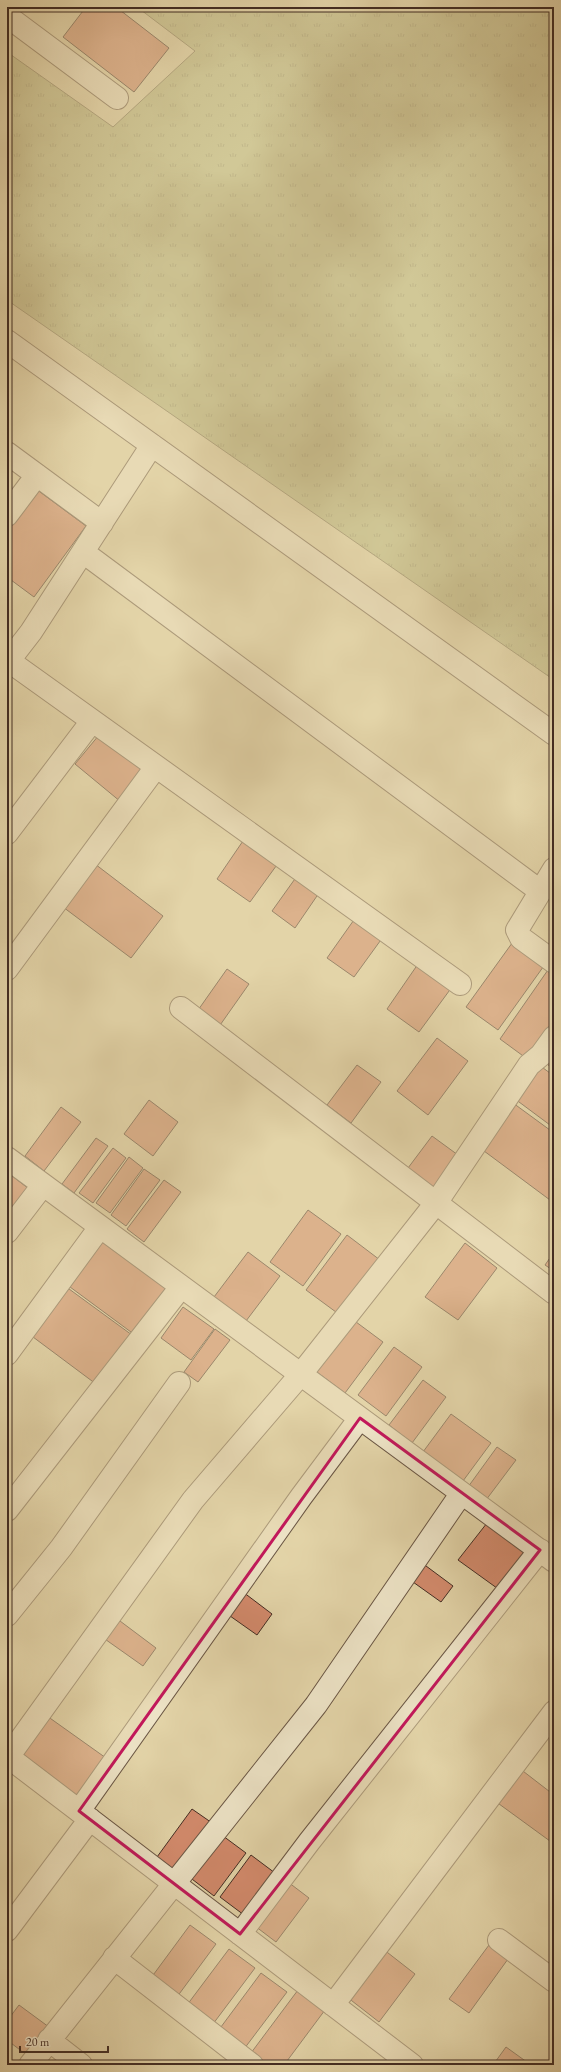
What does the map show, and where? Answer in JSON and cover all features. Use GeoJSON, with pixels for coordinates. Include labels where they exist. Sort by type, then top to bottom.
{"type":"FeatureCollection","features":[{"type":"Feature","properties":{"kind":"street"},"geometry":{"type":"LineString","coordinates":[[7,16],[118,98]]}},
{"type":"Feature","properties":{"kind":"street"},"geometry":{"type":"LineString","coordinates":[[7,340],[554,734]]}},
{"type":"Feature","properties":{"kind":"street"},"geometry":{"type":"LineString","coordinates":[[152,445],[31,632],[8,662],[460,984]]}},
{"type":"Feature","properties":{"kind":"street"},"geometry":{"type":"LineString","coordinates":[[7,453],[102,523]]}},
{"type":"Feature","properties":{"kind":"street"},"geometry":{"type":"LineString","coordinates":[[7,515],[37,475]]}},
{"type":"Feature","properties":{"kind":"street"},"geometry":{"type":"LineString","coordinates":[[83,552],[540,891]]}},
{"type":"Feature","properties":{"kind":"street"},"geometry":{"type":"LineString","coordinates":[[7,833],[92,721]]}},
{"type":"Feature","properties":{"kind":"street"},"geometry":{"type":"LineString","coordinates":[[7,969],[156,767]]}},
{"type":"Feature","properties":{"kind":"street"},"geometry":{"type":"LineString","coordinates":[[554,869],[516,930],[522,938],[554,962]]}},
{"type":"Feature","properties":{"kind":"street"},"geometry":{"type":"LineString","coordinates":[[181,1008],[554,1293]]}},
{"type":"Feature","properties":{"kind":"street"},"geometry":{"type":"LineString","coordinates":[[412,2065],[85,1815],[9,1762],[193,1500],[300,1374],[436,1203],[529,1065],[541,1055],[554,1037]]}},
{"type":"Feature","properties":{"kind":"street"},"geometry":{"type":"LineString","coordinates":[[7,1158],[547,1556],[305,1847],[240,1934]]}},
{"type":"Feature","properties":{"kind":"street"},"geometry":{"type":"LineString","coordinates":[[7,1232],[43,1185]]}},
{"type":"Feature","properties":{"kind":"street"},"geometry":{"type":"LineString","coordinates":[[7,1354],[100,1227]]}},
{"type":"Feature","properties":{"kind":"street"},"geometry":{"type":"LineString","coordinates":[[7,1510],[181,1286]]}},
{"type":"Feature","properties":{"kind":"street"},"geometry":{"type":"LineString","coordinates":[[7,1615],[61,1548],[179,1382]]}},
{"type":"Feature","properties":{"kind":"street"},"geometry":{"type":"LineString","coordinates":[[7,1930],[301,1497],[360,1418]]}},
{"type":"Feature","properties":{"kind":"street"},"geometry":{"type":"LineString","coordinates":[[30,2065],[114,1958],[175,1885],[316,1705],[461,1494]]}},
{"type":"Feature","properties":{"kind":"street"},"geometry":{"type":"LineString","coordinates":[[333,2005],[554,1712]]}},
{"type":"Feature","properties":{"kind":"street"},"geometry":{"type":"LineString","coordinates":[[499,1940],[554,1982]]}},
{"type":"Feature","properties":{"kind":"street"},"geometry":{"type":"LineString","coordinates":[[114,1958],[252,2065]]}},
{"type":"Feature","properties":{"kind":"street"},"geometry":{"type":"LineString","coordinates":[[50,2040],[81,2065]]}},
{"type":"Feature","properties":{"kind":"highlighted area"},"geometry":{"type":"Polygon","coordinates":[[[360,1418],[540,1550],[240,1934],[79,1811],[360,1418]]]}},
{"type":"Feature","properties":{"kind":"green space"},"geometry":{"type":"Polygon","coordinates":[[[137,7],[554,7],[554,680],[7,300],[7,52],[113,127],[195,51],[137,7]]]}},
{"type":"Feature","properties":{"kind":"building"},"geometry":{"type":"Polygon","coordinates":[[[86,7],[116,7],[169,48],[134,92],[63,37],[86,7]]]}},
{"type":"Feature","properties":{"kind":"building"},"geometry":{"type":"Polygon","coordinates":[[[36,489],[86,526],[34,597],[7,577],[7,528],[36,489]]]}},
{"type":"Feature","properties":{"kind":"building"},"geometry":{"type":"Polygon","coordinates":[[[99,735],[145,772],[121,802],[75,764],[99,735]]]}},
{"type":"Feature","properties":{"kind":"building"},"geometry":{"type":"Polygon","coordinates":[[[245,838],[279,862],[250,902],[217,879],[245,838]]]}},
{"type":"Feature","properties":{"kind":"building"},"geometry":{"type":"Polygon","coordinates":[[[95,864],[163,916],[131,958],[63,907],[95,864]]]}},
{"type":"Feature","properties":{"kind":"building"},"geometry":{"type":"Polygon","coordinates":[[[297,876],[319,893],[295,928],[272,911],[297,876]]]}},
{"type":"Feature","properties":{"kind":"building"},"geometry":{"type":"Polygon","coordinates":[[[356,917],[383,937],[354,977],[327,958],[356,917]]]}},
{"type":"Feature","properties":{"kind":"building"},"geometry":{"type":"Polygon","coordinates":[[[515,939],[546,963],[498,1030],[466,1007],[515,939]]]}},
{"type":"Feature","properties":{"kind":"building"},"geometry":{"type":"Polygon","coordinates":[[[418,964],[452,987],[419,1032],[387,1009],[418,964]]]}},
{"type":"Feature","properties":{"kind":"building"},"geometry":{"type":"Polygon","coordinates":[[[550,967],[554,970],[554,1026],[530,1061],[500,1039],[550,967]]]}},
{"type":"Feature","properties":{"kind":"building"},"geometry":{"type":"Polygon","coordinates":[[[227,969],[249,984],[218,1028],[196,1013],[227,969]]]}},
{"type":"Feature","properties":{"kind":"building"},"geometry":{"type":"Polygon","coordinates":[[[437,1038],[468,1061],[428,1115],[397,1091],[437,1038]]]}},
{"type":"Feature","properties":{"kind":"building"},"geometry":{"type":"Polygon","coordinates":[[[554,1043],[554,1069],[541,1060],[554,1043]]]}},
{"type":"Feature","properties":{"kind":"building"},"geometry":{"type":"Polygon","coordinates":[[[535,1062],[554,1076],[554,1128],[511,1096],[535,1062]]]}},
{"type":"Feature","properties":{"kind":"building"},"geometry":{"type":"Polygon","coordinates":[[[357,1065],[381,1082],[351,1123],[327,1105],[357,1065]]]}},
{"type":"Feature","properties":{"kind":"building"},"geometry":{"type":"Polygon","coordinates":[[[149,1100],[178,1122],[153,1156],[124,1134],[149,1100]]]}},
{"type":"Feature","properties":{"kind":"building"},"geometry":{"type":"Polygon","coordinates":[[[513,1103],[554,1133],[554,1194],[550,1200],[480,1148],[513,1103]]]}},
{"type":"Feature","properties":{"kind":"building"},"geometry":{"type":"Polygon","coordinates":[[[61,1107],[81,1122],[44,1171],[25,1156],[61,1107]]]}},
{"type":"Feature","properties":{"kind":"building"},"geometry":{"type":"Polygon","coordinates":[[[432,1136],[458,1155],[431,1191],[405,1172],[432,1136]]]}},
{"type":"Feature","properties":{"kind":"building"},"geometry":{"type":"Polygon","coordinates":[[[96,1138],[108,1146],[74,1193],[62,1184],[96,1138]]]}},
{"type":"Feature","properties":{"kind":"building"},"geometry":{"type":"Polygon","coordinates":[[[113,1148],[126,1158],[93,1203],[79,1193],[113,1148]]]}},
{"type":"Feature","properties":{"kind":"building"},"geometry":{"type":"Polygon","coordinates":[[[129,1157],[143,1168],[110,1213],[96,1203],[129,1157]]]}},
{"type":"Feature","properties":{"kind":"building"},"geometry":{"type":"Polygon","coordinates":[[[144,1169],[160,1180],[126,1226],[111,1215],[144,1169]]]}},
{"type":"Feature","properties":{"kind":"building"},"geometry":{"type":"Polygon","coordinates":[[[7,1172],[29,1189],[7,1218],[7,1172]]]}},
{"type":"Feature","properties":{"kind":"building"},"geometry":{"type":"Polygon","coordinates":[[[164,1180],[181,1192],[144,1242],[127,1229],[164,1180]]]}},
{"type":"Feature","properties":{"kind":"building"},"geometry":{"type":"Polygon","coordinates":[[[308,1210],[341,1234],[303,1286],[270,1262],[308,1210]]]}},
{"type":"Feature","properties":{"kind":"building"},"geometry":{"type":"Polygon","coordinates":[[[347,1235],[380,1260],[340,1315],[306,1290],[347,1235]]]}},
{"type":"Feature","properties":{"kind":"building"},"geometry":{"type":"Polygon","coordinates":[[[101,1236],[170,1287],[135,1335],[66,1284],[101,1236]]]}},
{"type":"Feature","properties":{"kind":"building"},"geometry":{"type":"Polygon","coordinates":[[[465,1243],[497,1268],[458,1320],[425,1297],[465,1243]]]}},
{"type":"Feature","properties":{"kind":"building"},"geometry":{"type":"Polygon","coordinates":[[[248,1252],[280,1276],[246,1321],[214,1297],[248,1252]]]}},
{"type":"Feature","properties":{"kind":"building"},"geometry":{"type":"Polygon","coordinates":[[[554,1252],[554,1271],[545,1265],[554,1252]]]}},
{"type":"Feature","properties":{"kind":"building"},"geometry":{"type":"Polygon","coordinates":[[[65,1286],[132,1335],[96,1384],[29,1334],[65,1286]]]}},
{"type":"Feature","properties":{"kind":"building"},"geometry":{"type":"Polygon","coordinates":[[[183,1307],[214,1329],[191,1360],[161,1338],[183,1307]]]}},
{"type":"Feature","properties":{"kind":"building"},"geometry":{"type":"Polygon","coordinates":[[[348,1316],[383,1342],[345,1393],[310,1367],[348,1316]]]}},
{"type":"Feature","properties":{"kind":"building"},"geometry":{"type":"Polygon","coordinates":[[[215,1329],[230,1340],[198,1382],[184,1372],[215,1329]]]}},
{"type":"Feature","properties":{"kind":"building"},"geometry":{"type":"Polygon","coordinates":[[[394,1347],[422,1367],[386,1416],[358,1395],[394,1347]]]}},
{"type":"Feature","properties":{"kind":"building"},"geometry":{"type":"Polygon","coordinates":[[[423,1380],[446,1397],[412,1443],[389,1425],[423,1380]]]}},
{"type":"Feature","properties":{"kind":"building"},"geometry":{"type":"Polygon","coordinates":[[[451,1414],[491,1443],[460,1485],[420,1456],[451,1414]]]}},
{"type":"Feature","properties":{"kind":"building"},"geometry":{"type":"Polygon","coordinates":[[[497,1447],[516,1460],[486,1500],[468,1487],[497,1447]]]}},
{"type":"Feature","properties":{"kind":"building"},"geometry":{"type":"Polygon","coordinates":[[[487,1523],[529,1554],[501,1591],[458,1560],[487,1523]]]}},
{"type":"Feature","properties":{"kind":"building"},"geometry":{"type":"Polygon","coordinates":[[[418,1560],[453,1586],[441,1602],[406,1577],[418,1560]]]}},
{"type":"Feature","properties":{"kind":"building"},"geometry":{"type":"Polygon","coordinates":[[[239,1589],[272,1614],[257,1635],[223,1611],[239,1589]]]}},
{"type":"Feature","properties":{"kind":"building"},"geometry":{"type":"Polygon","coordinates":[[[116,1618],[156,1648],[143,1666],[102,1637],[116,1618]]]}},
{"type":"Feature","properties":{"kind":"building"},"geometry":{"type":"Polygon","coordinates":[[[47,1716],[106,1758],[79,1797],[20,1755],[47,1716]]]}},
{"type":"Feature","properties":{"kind":"building"},"geometry":{"type":"Polygon","coordinates":[[[519,1768],[554,1795],[554,1844],[495,1801],[519,1768]]]}},
{"type":"Feature","properties":{"kind":"building"},"geometry":{"type":"Polygon","coordinates":[[[192,1809],[215,1825],[179,1873],[157,1857],[192,1809]]]}},
{"type":"Feature","properties":{"kind":"building"},"geometry":{"type":"Polygon","coordinates":[[[219,1833],[246,1853],[214,1896],[188,1876],[219,1833]]]}},
{"type":"Feature","properties":{"kind":"building"},"geometry":{"type":"Polygon","coordinates":[[[251,1855],[279,1876],[248,1918],[220,1897],[251,1855]]]}},
{"type":"Feature","properties":{"kind":"building"},"geometry":{"type":"Polygon","coordinates":[[[284,1879],[309,1898],[276,1942],[251,1923],[284,1879]]]}},
{"type":"Feature","properties":{"kind":"building"},"geometry":{"type":"Polygon","coordinates":[[[190,1925],[216,1944],[174,2001],[148,1982],[190,1925]]]}},
{"type":"Feature","properties":{"kind":"building"},"geometry":{"type":"Polygon","coordinates":[[[489,1945],[508,1959],[469,2013],[449,1999],[489,1945]]]}},
{"type":"Feature","properties":{"kind":"building"},"geometry":{"type":"Polygon","coordinates":[[[229,1949],[255,1968],[210,2028],[184,2009],[229,1949]]]}},
{"type":"Feature","properties":{"kind":"building"},"geometry":{"type":"Polygon","coordinates":[[[383,1949],[415,1974],[379,2022],[347,1997],[383,1949]]]}},
{"type":"Feature","properties":{"kind":"building"},"geometry":{"type":"Polygon","coordinates":[[[261,1973],[287,1992],[241,2053],[215,2035],[261,1973]]]}},
{"type":"Feature","properties":{"kind":"building"},"geometry":{"type":"Polygon","coordinates":[[[298,1990],[325,2010],[284,2065],[259,2065],[248,2057],[298,1990]]]}},
{"type":"Feature","properties":{"kind":"building"},"geometry":{"type":"Polygon","coordinates":[[[19,2005],[53,2030],[32,2059],[7,2040],[7,2021],[19,2005]]]}},
{"type":"Feature","properties":{"kind":"building"},"geometry":{"type":"Polygon","coordinates":[[[506,2047],[531,2065],[493,2065],[506,2047]]]}}]}
